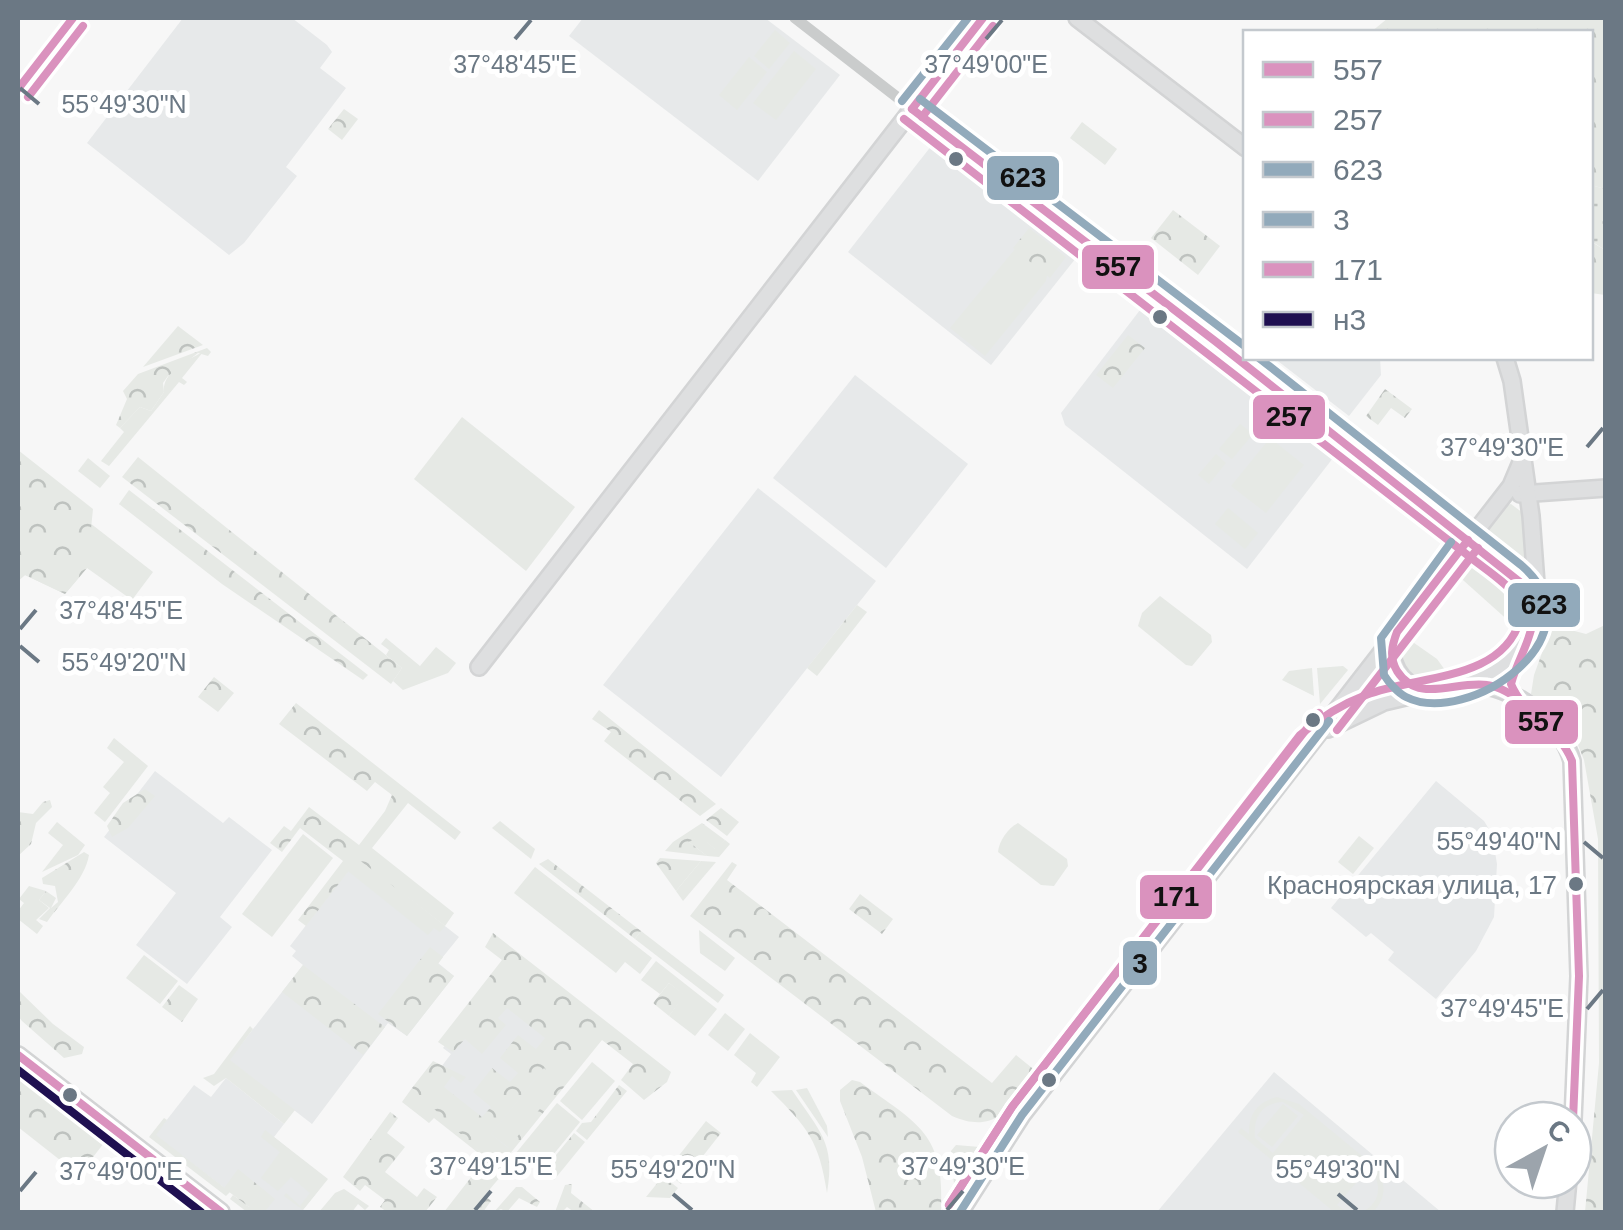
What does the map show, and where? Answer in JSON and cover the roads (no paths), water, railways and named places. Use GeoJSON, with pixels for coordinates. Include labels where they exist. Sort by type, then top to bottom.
{"type":"FeatureCollection","features":[{"type":"Feature","properties":{"kind":"street"},"geometry":{"type":"LineString","coordinates":[[18,89],[74,18]]}},
{"type":"Feature","properties":{"kind":"street"},"geometry":{"type":"LineString","coordinates":[[795,18],[1468,540]]}},
{"type":"Feature","properties":{"kind":"street"},"geometry":{"type":"LineString","coordinates":[[479,668],[983,18]]}},
{"type":"Feature","properties":{"kind":"street"},"geometry":{"type":"LineString","coordinates":[[1077,18],[1243,146]]}},
{"type":"Feature","properties":{"kind":"street"},"geometry":{"type":"LineString","coordinates":[[1506,360],[1531,516],[1536,609],[1511,684],[1520,701]]}},
{"type":"Feature","properties":{"kind":"street"},"geometry":{"type":"LineString","coordinates":[[960,1212],[1014,1126],[1497,504],[1516,478],[1522,460]]}},
{"type":"Feature","properties":{"kind":"street"},"geometry":{"type":"LineString","coordinates":[[1497,504],[1510,495],[1603,492]]}},
{"type":"Feature","properties":{"kind":"street"},"geometry":{"type":"LineString","coordinates":[[1531,516],[1534,508],[1546,500],[1603,492]]}},
{"type":"Feature","properties":{"kind":"street"},"geometry":{"type":"LineString","coordinates":[[1398,632],[1391,651],[1397,671],[1417,689],[1434,691]]}},
{"type":"Feature","properties":{"kind":"street"},"geometry":{"type":"LineString","coordinates":[[1462,686],[1504,665],[1525,642]]}},
{"type":"Feature","properties":{"kind":"street"},"geometry":{"type":"LineString","coordinates":[[1309,744],[1370,706],[1462,686],[1488,685],[1520,701],[1549,722],[1564,739],[1574,776],[1580,976],[1574,1100]]}},
{"type":"Feature","properties":{"kind":"street"},"geometry":{"type":"LineString","coordinates":[[18,1055],[221,1212]]}},
{"type":"Feature","properties":{"kind":"place","name":"Красноярская улица, 17"},"geometry":{"type":"Point","coordinates":[1576,884]}}]}
